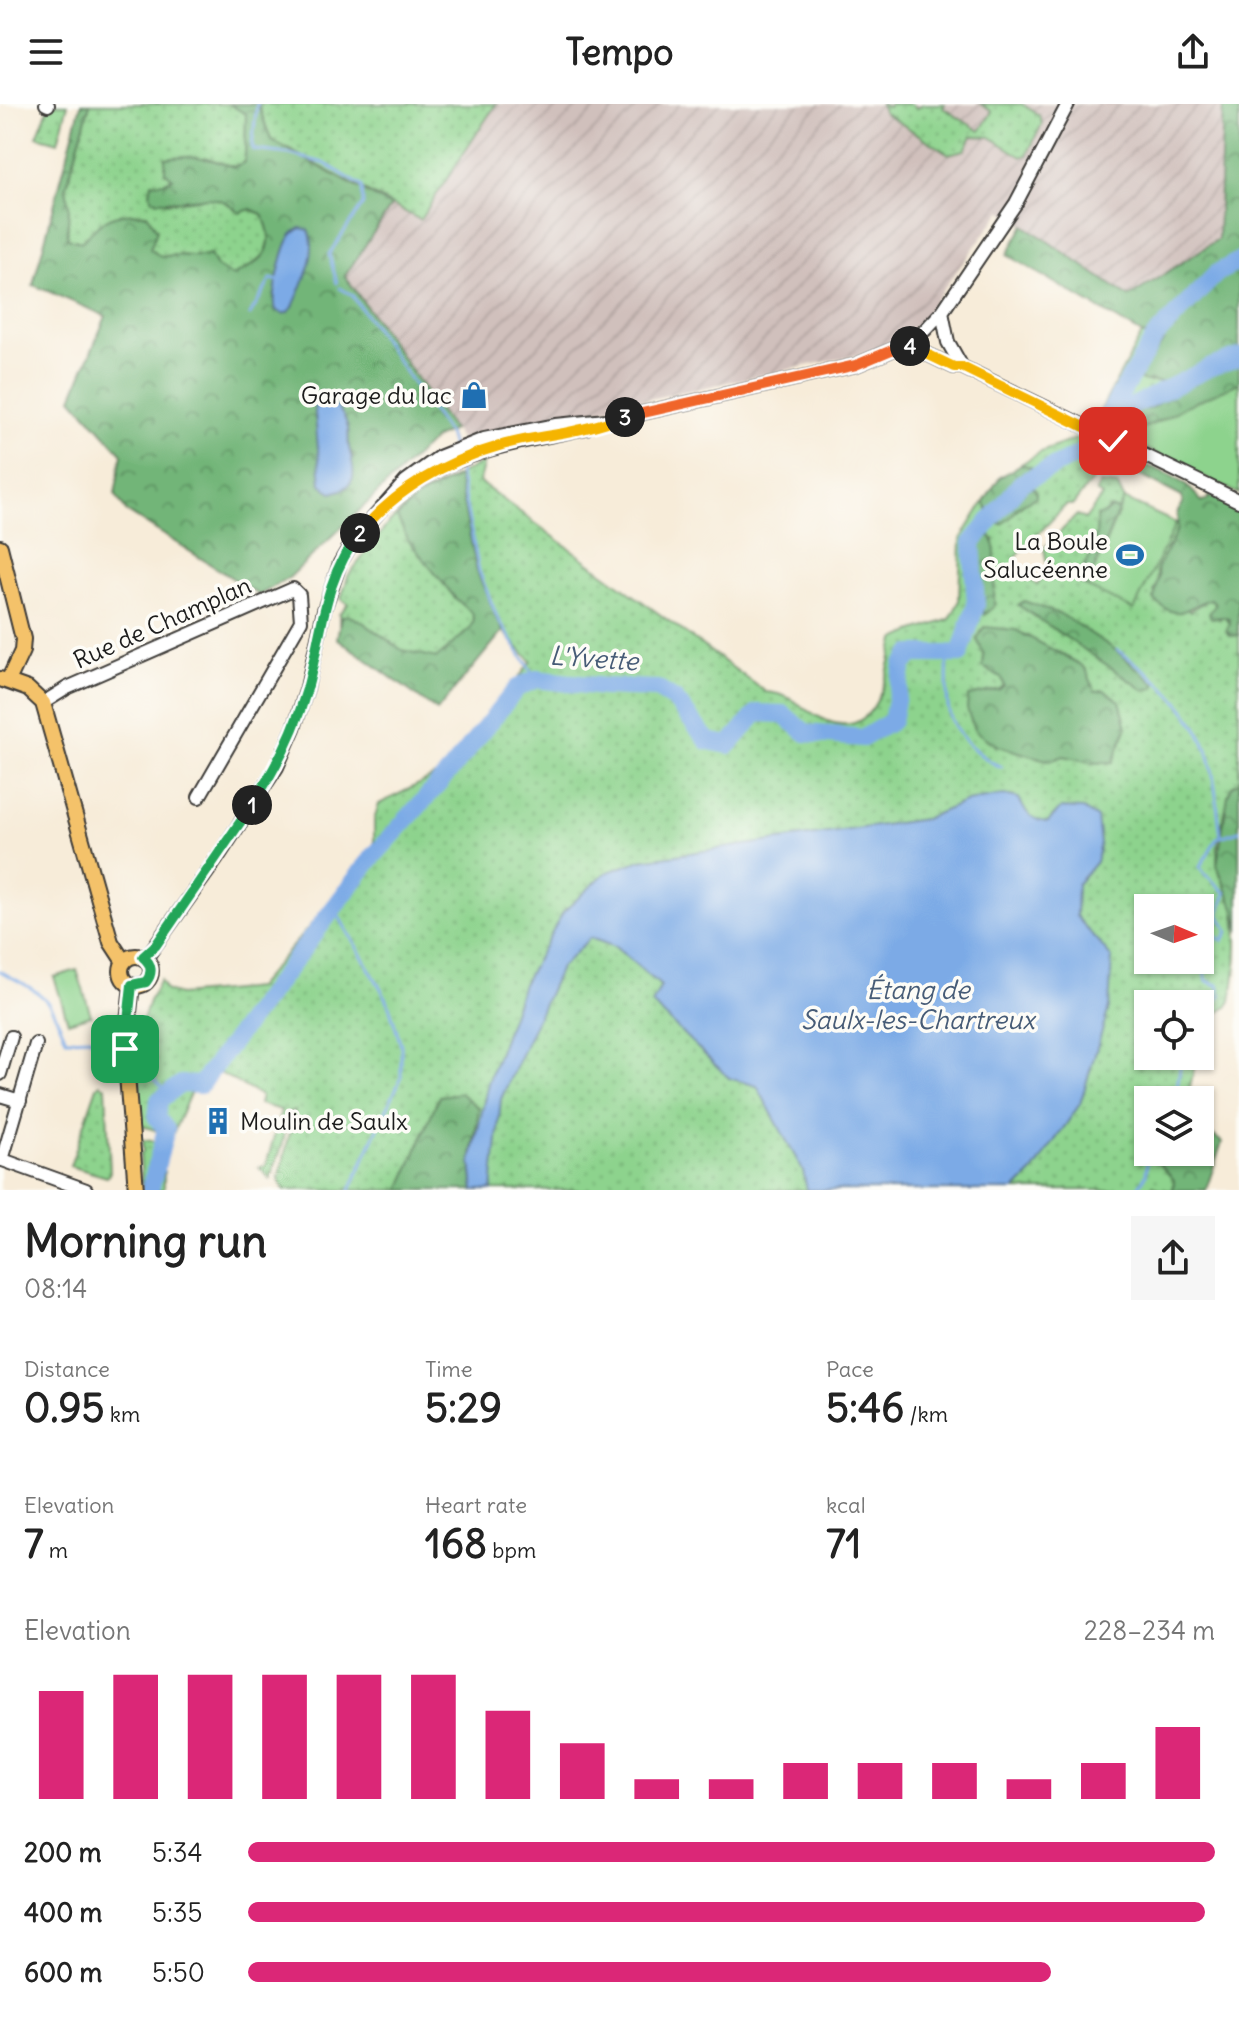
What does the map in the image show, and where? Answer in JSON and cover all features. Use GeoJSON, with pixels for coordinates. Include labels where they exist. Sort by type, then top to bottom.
{"type":"FeatureCollection","features":[{"type":"Feature","properties":{"kind":"main road"},"geometry":{"type":"LineString","coordinates":[[0,547],[23,639],[22,651],[4,680],[28,689],[43,703],[111,942],[124,962],[122,976],[132,985],[142,985],[149,978],[151,969],[143,957],[130,957],[124,962]]}},
{"type":"Feature","properties":{"kind":"main road"},"geometry":{"type":"LineString","coordinates":[[132,985],[125,1049],[136,1190]]}},
{"type":"Feature","properties":{"kind":"street"},"geometry":{"type":"LineString","coordinates":[[143,957],[156,945],[216,860],[277,767],[307,688],[332,581],[353,541],[371,519],[403,492],[484,439],[556,425],[616,419],[856,365],[918,337],[942,312],[1016,203],[1068,104]]}},
{"type":"Feature","properties":{"kind":"street"},"geometry":{"type":"LineString","coordinates":[[942,312],[948,342],[962,367]]}},
{"type":"Feature","properties":{"kind":"street"},"geometry":{"type":"LineString","coordinates":[[906,344],[954,367],[962,367],[1239,501]]}},
{"type":"Feature","properties":{"kind":"street","name":"Rue de Champlan"},"geometry":{"type":"LineString","coordinates":[[43,703],[67,688],[293,589],[299,595],[301,621],[199,797]]}},
{"type":"Feature","properties":{"kind":"street"},"geometry":{"type":"LineString","coordinates":[[0,1074],[9,1042],[35,1049],[1,1159],[86,1190]]}},
{"type":"Feature","properties":{"kind":"street"},"geometry":{"type":"LineString","coordinates":[[0,1095],[20,1101]]}},
{"type":"Feature","properties":{"kind":"shaded area"},"geometry":{"type":"Polygon","coordinates":[[[496,104],[1223,104],[1219,239],[1129,297],[1002,210],[918,323],[900,339],[862,354],[460,439],[345,276],[391,206],[420,219],[496,104]]]}},
{"type":"Feature","properties":{"kind":"green space"},"geometry":{"type":"Polygon","coordinates":[[[50,104],[68,104],[58,142],[37,136],[50,104]]]}},
{"type":"Feature","properties":{"kind":"green space"},"geometry":{"type":"Polygon","coordinates":[[[81,104],[90,104],[66,188],[69,207],[67,238],[81,242],[116,215],[147,214],[157,230],[150,249],[161,257],[210,255],[216,267],[232,276],[260,259],[269,245],[262,214],[251,209],[239,213],[230,205],[210,198],[153,200],[150,193],[152,183],[173,178],[165,172],[165,158],[200,158],[234,167],[245,162],[246,114],[229,104],[258,104],[271,140],[391,206],[345,276],[453,430],[435,438],[289,578],[259,595],[126,511],[115,494],[122,454],[72,398],[106,316],[33,285],[81,104]],[[301,228],[294,233],[285,249],[274,297],[308,269],[312,245],[301,228]],[[320,392],[314,403],[319,449],[353,458],[349,448],[348,426],[320,392]]]}},
{"type":"Feature","properties":{"kind":"green space"},"geometry":{"type":"Polygon","coordinates":[[[90,104],[229,104],[246,114],[245,162],[234,167],[205,157],[165,182],[166,203],[215,197],[262,214],[269,245],[260,259],[232,276],[216,267],[210,255],[161,257],[150,249],[157,230],[147,214],[117,216],[81,242],[67,238],[69,207],[66,188],[90,104]]]}},
{"type":"Feature","properties":{"kind":"green space"},"geometry":{"type":"Polygon","coordinates":[[[258,104],[496,104],[420,220],[271,140],[258,104]]]}},
{"type":"Feature","properties":{"kind":"green space"},"geometry":{"type":"Polygon","coordinates":[[[881,104],[888,107],[890,104],[911,104],[917,108],[923,104],[945,104],[943,108],[980,131],[992,112],[981,104],[1022,104],[1039,115],[1042,124],[1027,155],[1022,157],[990,137],[972,136],[965,150],[949,154],[883,112],[881,104]]]}},
{"type":"Feature","properties":{"kind":"green space"},"geometry":{"type":"Polygon","coordinates":[[[1223,104],[1239,104],[1239,383],[1144,428],[1117,424],[1115,413],[1119,407],[1150,408],[1166,395],[1163,382],[1144,382],[1137,377],[1164,341],[1142,334],[1007,255],[1024,225],[1129,297],[1218,239],[1223,104]]]}},
{"type":"Feature","properties":{"kind":"green space"},"geometry":{"type":"Polygon","coordinates":[[[1142,334],[1165,341],[1151,380],[1163,382],[1167,395],[1150,408],[1119,407],[1115,413],[1117,424],[1137,427],[1120,436],[1093,424],[1142,334]]]}},
{"type":"Feature","properties":{"kind":"green space"},"geometry":{"type":"Polygon","coordinates":[[[1239,383],[1239,494],[1120,436],[1137,427],[1144,428],[1158,422],[1239,383]]]}},
{"type":"Feature","properties":{"kind":"green space"},"geometry":{"type":"Polygon","coordinates":[[[1086,435],[1104,445],[1082,465],[1093,479],[1073,505],[1066,505],[1017,556],[1014,570],[1022,571],[1024,579],[1037,585],[1048,572],[1044,548],[1077,515],[1085,519],[1102,496],[1096,492],[1100,484],[1118,486],[1124,499],[1118,511],[1109,509],[1096,520],[1095,541],[1079,575],[1080,583],[1134,609],[1176,523],[1178,528],[1157,569],[1158,584],[1154,592],[1190,611],[1210,599],[1215,601],[1218,619],[1224,617],[1230,623],[1227,633],[1232,636],[1239,634],[1239,782],[1232,786],[1217,849],[1219,872],[1236,918],[1237,954],[1231,1001],[1214,1016],[1214,990],[1134,990],[1134,1070],[1194,1070],[1190,1086],[1134,1086],[1134,1166],[1161,1166],[1174,1180],[1173,1190],[1161,1190],[1153,1185],[1150,1190],[284,1190],[279,1179],[295,1111],[288,1112],[283,1143],[270,1179],[259,1167],[266,1166],[281,1110],[259,1104],[261,1096],[209,1067],[191,1091],[172,1136],[140,1125],[137,1038],[149,1001],[160,980],[166,991],[179,995],[256,988],[363,865],[374,844],[374,820],[379,804],[443,772],[472,743],[531,661],[503,631],[494,612],[441,657],[401,674],[339,627],[339,614],[348,604],[341,599],[348,576],[387,525],[417,496],[484,462],[479,482],[766,692],[789,698],[821,718],[840,724],[855,723],[867,715],[876,703],[895,640],[950,619],[959,602],[961,539],[984,502],[996,522],[1002,524],[1036,491],[1027,479],[1031,468],[1021,464],[1041,452],[1086,435]],[[994,539],[975,546],[984,615],[994,607],[994,539]]]}},
{"type":"Feature","properties":{"kind":"green space"},"geometry":{"type":"Polygon","coordinates":[[[1120,459],[1171,476],[1191,489],[1202,502],[1209,496],[1239,508],[1238,635],[1232,636],[1226,631],[1229,619],[1211,618],[1209,613],[1216,604],[1211,599],[1182,612],[1170,611],[1154,600],[1159,577],[1157,569],[1178,528],[1177,513],[1183,503],[1182,497],[1122,466],[1120,459]]]}},
{"type":"Feature","properties":{"kind":"green space"},"geometry":{"type":"Polygon","coordinates":[[[1021,464],[1031,467],[1027,479],[1036,491],[1036,497],[1019,506],[1002,524],[996,522],[984,502],[999,478],[1021,464]]]}},
{"type":"Feature","properties":{"kind":"green space"},"geometry":{"type":"Polygon","coordinates":[[[458,477],[477,572],[503,631],[437,711],[337,638],[341,617],[347,615],[361,621],[402,650],[437,658],[471,628],[474,620],[472,613],[455,598],[408,540],[397,517],[418,497],[458,477]]]}},
{"type":"Feature","properties":{"kind":"green space","name":"La Boule Salucéenne"},"geometry":{"type":"Polygon","coordinates":[[[1124,499],[1176,523],[1134,610],[1087,587],[1124,499]]]}},
{"type":"Feature","properties":{"kind":"green space"},"geometry":{"type":"Polygon","coordinates":[[[1111,508],[1118,511],[1087,587],[1080,583],[1079,575],[1093,547],[1096,516],[1111,508]]]}},
{"type":"Feature","properties":{"kind":"green space"},"geometry":{"type":"Polygon","coordinates":[[[984,532],[989,532],[995,546],[994,607],[984,615],[975,546],[984,532]]]}},
{"type":"Feature","properties":{"kind":"green space"},"geometry":{"type":"Polygon","coordinates":[[[1024,601],[1062,615],[1113,648],[1156,684],[1155,688],[1144,690],[1018,605],[1024,601]]]}},
{"type":"Feature","properties":{"kind":"green space"},"geometry":{"type":"Polygon","coordinates":[[[984,627],[1016,630],[1080,664],[1086,669],[1095,691],[1104,690],[1120,701],[1127,727],[1113,762],[1094,763],[1064,756],[1050,761],[995,745],[974,730],[967,709],[968,696],[1000,689],[1004,685],[1002,679],[983,667],[984,655],[977,639],[984,627]]]}},
{"type":"Feature","properties":{"kind":"green space"},"geometry":{"type":"Polygon","coordinates":[[[1239,782],[1239,932],[1235,910],[1217,865],[1228,795],[1232,786],[1239,782]]]}},
{"type":"Feature","properties":{"kind":"green space"},"geometry":{"type":"Polygon","coordinates":[[[77,970],[91,1015],[68,1022],[54,977],[77,970]]]}},
{"type":"Feature","properties":{"kind":"green space"},"geometry":{"type":"Polygon","coordinates":[[[100,1084],[106,1087],[110,1172],[107,1177],[70,1166],[100,1084]]]}},
{"type":"Feature","properties":{"kind":"green space"},"geometry":{"type":"Polygon","coordinates":[[[460,1093],[479,1108],[471,1162],[474,1190],[400,1190],[439,1096],[460,1093]]]}},
{"type":"Feature","properties":{"kind":"green space"},"geometry":{"type":"Polygon","coordinates":[[[1214,1136],[1222,1142],[1214,1166],[1214,1136]]]}},
{"type":"Feature","properties":{"kind":"green space"},"geometry":{"type":"Polygon","coordinates":[[[143,1140],[170,1143],[164,1165],[164,1190],[142,1190],[140,1153],[143,1153],[143,1140]]]}},
{"type":"Feature","properties":{"kind":"green space"},"geometry":{"type":"Polygon","coordinates":[[[1161,1166],[1214,1166],[1206,1190],[1173,1190],[1174,1180],[1161,1166]]]}},
{"type":"Feature","properties":{"kind":"water"},"geometry":{"type":"Polygon","coordinates":[[[301,228],[309,230],[312,239],[311,259],[293,307],[283,314],[276,310],[275,304],[278,276],[289,239],[301,228]]]}},
{"type":"Feature","properties":{"kind":"water"},"geometry":{"type":"Polygon","coordinates":[[[320,392],[324,392],[345,418],[353,470],[348,486],[332,493],[321,484],[314,402],[320,392]]]}},
{"type":"Feature","properties":{"kind":"water","name":"Étang de Saulx-les-Chartreux"},"geometry":{"type":"Polygon","coordinates":[[[1004,795],[1019,798],[1023,808],[1037,820],[1048,822],[1061,808],[1083,809],[1097,818],[1100,843],[1096,862],[1077,884],[1076,916],[1112,958],[1109,1008],[1080,1104],[1033,1172],[1015,1190],[807,1190],[803,1171],[757,1086],[729,1078],[652,1004],[661,986],[615,947],[590,938],[560,968],[501,1099],[492,1190],[474,1190],[471,1162],[488,1083],[523,984],[563,912],[605,873],[641,860],[924,819],[967,801],[1004,795]]]}},
{"type":"Feature","properties":{"kind":"waterway"},"geometry":{"type":"LineString","coordinates":[[257,104],[254,150],[289,154],[324,163],[362,186],[363,204],[329,254],[337,283]]}},
{"type":"Feature","properties":{"kind":"waterway","name":"L'Yvette"},"geometry":{"type":"LineString","coordinates":[[150,1190],[166,1129],[157,1118],[159,1100],[181,1084],[200,1085],[370,860],[452,769],[517,688],[536,679],[657,689],[675,700],[708,741],[729,745],[757,713],[783,714],[806,733],[863,738],[892,721],[903,665],[912,654],[960,654],[976,605],[972,543],[1021,483],[1087,450],[1155,337],[1217,273],[1239,261]]}},
{"type":"Feature","properties":{"kind":"waterway"},"geometry":{"type":"LineString","coordinates":[[250,315],[271,279],[280,281]]}},
{"type":"Feature","properties":{"kind":"waterway"},"geometry":{"type":"LineString","coordinates":[[340,288],[352,295],[448,434],[452,447]]}},
{"type":"Feature","properties":{"kind":"waterway","name":"L'Yvette"},"geometry":{"type":"LineString","coordinates":[[1107,419],[1211,367],[1239,357]]}},
{"type":"Feature","properties":{"kind":"waterway"},"geometry":{"type":"LineString","coordinates":[[458,466],[479,571],[497,617],[536,679]]}},
{"type":"Feature","properties":{"kind":"waterway"},"geometry":{"type":"LineString","coordinates":[[1117,650],[1172,695],[1203,740],[1215,785],[1221,836]]}},
{"type":"Feature","properties":{"kind":"waterway"},"geometry":{"type":"LineString","coordinates":[[947,656],[947,697],[951,718],[964,739],[978,753],[1002,767]]}},
{"type":"Feature","properties":{"kind":"waterway"},"geometry":{"type":"LineString","coordinates":[[1214,936],[1223,941],[1228,931],[1219,914],[1226,893],[1200,867],[1217,838],[1239,831]]}},
{"type":"Feature","properties":{"kind":"waterway"},"geometry":{"type":"LineString","coordinates":[[334,908],[387,999],[401,1045],[401,1078],[350,1190]]}},
{"type":"Feature","properties":{"kind":"waterway"},"geometry":{"type":"LineString","coordinates":[[0,971],[42,996],[54,1012],[66,1039],[89,1038],[112,1048]]}},
{"type":"Feature","properties":{"kind":"waterway"},"geometry":{"type":"LineString","coordinates":[[1205,974],[1207,981],[1218,985],[1221,996],[1214,1002]]}},
{"type":"Feature","properties":{"kind":"waterway"},"geometry":{"type":"LineString","coordinates":[[138,1062],[167,1092]]}},
{"type":"Feature","properties":{"kind":"waterway"},"geometry":{"type":"LineString","coordinates":[[1177,1086],[1180,1070]]}},
{"type":"Feature","properties":{"kind":"waterway"},"geometry":{"type":"LineString","coordinates":[[1136,1190],[1146,1175],[1147,1166]]}},
{"type":"Feature","properties":{"kind":"place","name":"Garage du lac"},"geometry":{"type":"Point","coordinates":[474,395]}},
{"type":"Feature","properties":{"kind":"place","name":"La Boule Salucéenne"},"geometry":{"type":"Point","coordinates":[1130,555]}},
{"type":"Feature","properties":{"kind":"place","name":"Moulin de Saulx"},"geometry":{"type":"Point","coordinates":[218,1121]}},
{"type":"Feature","properties":{"kind":"route"},"geometry":{"type":"LineString","coordinates":[[125,1049],[132,985],[142,985],[151,974],[150,964],[143,957],[156,945],[216,860],[277,767],[307,688],[324,610],[340,563],[371,519],[429,475],[500,445],[592,427],[721,394],[856,365],[906,344],[954,367],[962,367],[1113,441]]}}]}
